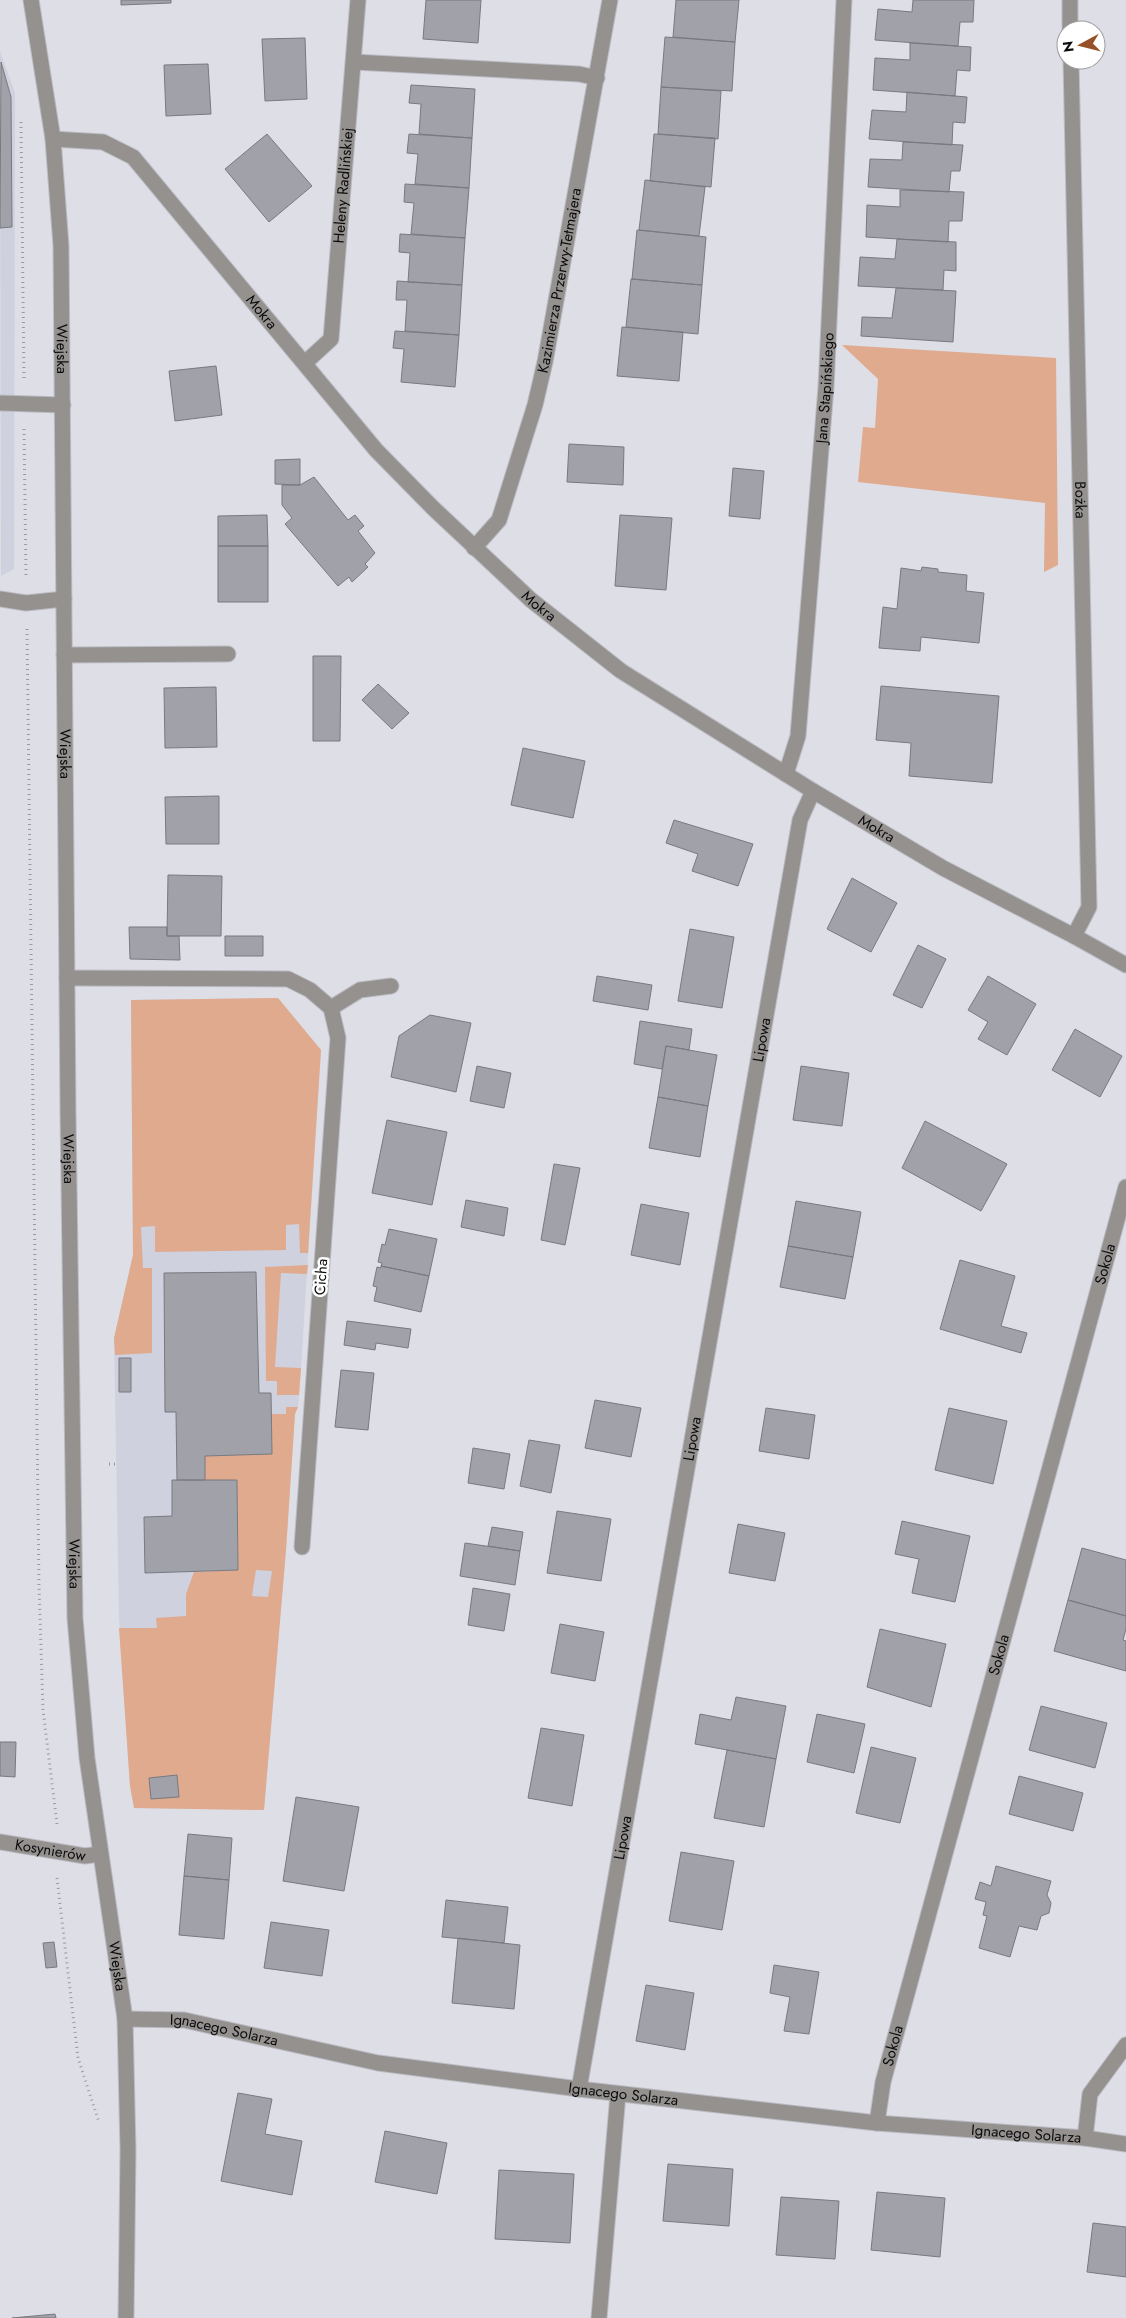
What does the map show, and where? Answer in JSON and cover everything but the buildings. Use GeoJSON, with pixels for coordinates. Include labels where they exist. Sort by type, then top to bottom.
{"type":"FeatureCollection","features":[{"type":"Feature","properties":{"kind":"street","name":"Wiejska"},"geometry":{"type":"LineString","coordinates":[[31,0],[53,139],[60,246],[75,1618],[86,1758],[125,2019],[128,2150],[126,2318]]}},
{"type":"Feature","properties":{"kind":"street","name":"Heleny Radlińskiej"},"geometry":{"type":"LineString","coordinates":[[306,362],[331,339],[358,0]]}},
{"type":"Feature","properties":{"kind":"street","name":"Kazimierza Przerwy-Tetmajera"},"geometry":{"type":"LineString","coordinates":[[474,548],[499,520],[536,405],[546,362],[610,0]]}},
{"type":"Feature","properties":{"kind":"street","name":"Jana Stapińskiego"},"geometry":{"type":"LineString","coordinates":[[786,774],[798,736],[826,387],[844,0]]}},
{"type":"Feature","properties":{"kind":"street"},"geometry":{"type":"LineString","coordinates":[[1070,0],[1070,20]]}},
{"type":"Feature","properties":{"kind":"street"},"geometry":{"type":"LineString","coordinates":[[354,62],[578,74],[597,78]]}},
{"type":"Feature","properties":{"kind":"street","name":"Bożka"},"geometry":{"type":"LineString","coordinates":[[1071,70],[1089,907],[1074,936]]}},
{"type":"Feature","properties":{"kind":"street","name":"Mokra"},"geometry":{"type":"LineString","coordinates":[[53,139],[103,142],[133,156],[306,362],[376,450],[474,548],[531,600],[621,671],[813,791],[943,868],[1074,936],[1126,966]]}},
{"type":"Feature","properties":{"kind":"street"},"geometry":{"type":"LineString","coordinates":[[0,403],[63,405]]}},
{"type":"Feature","properties":{"kind":"street"},"geometry":{"type":"LineString","coordinates":[[0,599],[26,603],[64,599]]}},
{"type":"Feature","properties":{"kind":"street"},"geometry":{"type":"LineString","coordinates":[[64,655],[228,654]]}},
{"type":"Feature","properties":{"kind":"street","name":"Lipowa"},"geometry":{"type":"LineString","coordinates":[[579,2089],[800,820],[813,791]]}},
{"type":"Feature","properties":{"kind":"street"},"geometry":{"type":"LineString","coordinates":[[67,978],[288,979],[310,990],[331,1008],[360,990],[391,986]]}},
{"type":"Feature","properties":{"kind":"street","name":"Cicha"},"geometry":{"type":"LineString","coordinates":[[302,1547],[338,1038],[331,1008]]}},
{"type":"Feature","properties":{"kind":"street","name":"Sokola"},"geometry":{"type":"LineString","coordinates":[[877,2124],[883,2082],[1126,1187]]}},
{"type":"Feature","properties":{"kind":"street","name":"Kosynierów"},"geometry":{"type":"LineString","coordinates":[[0,1842],[57,1853],[84,1856],[100,1854]]}},
{"type":"Feature","properties":{"kind":"street","name":"Ignacego Solarza"},"geometry":{"type":"LineString","coordinates":[[125,2019],[184,2020],[378,2063],[618,2094],[877,2124],[1085,2138],[1126,2144]]}},
{"type":"Feature","properties":{"kind":"street"},"geometry":{"type":"LineString","coordinates":[[1085,2138],[1090,2094],[1126,2045]]}},
{"type":"Feature","properties":{"kind":"street"},"geometry":{"type":"LineString","coordinates":[[599,2318],[618,2094]]}},
{"type":"Feature","properties":{"kind":"path"},"geometry":{"type":"LineString","coordinates":[[21,120],[25,325],[26,603],[38,1576],[43,1710],[58,1829],[57,1883],[78,2058],[105,2140],[128,2150]]}},
{"type":"Feature","properties":{"kind":"path"},"geometry":{"type":"LineString","coordinates":[[109,1464],[116,1464]]}},
{"type":"Feature","properties":{"kind":"shaded area"},"geometry":{"type":"Polygon","coordinates":[[[0,51],[15,93],[14,569],[1,576],[0,51]]]}},
{"type":"Feature","properties":{"kind":"shaded area"},"geometry":{"type":"Polygon","coordinates":[[[842,345],[1056,358],[1058,565],[1044,572],[1045,503],[858,482],[863,427],[875,428],[878,379],[842,345]]]}},
{"type":"Feature","properties":{"kind":"shaded area"},"geometry":{"type":"Polygon","coordinates":[[[278,998],[321,1050],[301,1368],[298,1407],[295,1414],[286,1550],[264,1810],[134,1808],[130,1786],[119,1616],[114,1338],[133,1255],[131,1000],[278,998]]]}},
{"type":"Feature","properties":{"kind":"shaded area"},"geometry":{"type":"Polygon","coordinates":[[[278,998],[321,1050],[308,1253],[300,1253],[299,1224],[286,1225],[286,1250],[155,1252],[155,1226],[141,1227],[143,1268],[152,1268],[152,1353],[115,1355],[114,1338],[133,1255],[131,1000],[278,998]]]}},
{"type":"Feature","properties":{"kind":"shaded area"},"geometry":{"type":"Polygon","coordinates":[[[308,1265],[307,1274],[281,1273],[275,1367],[301,1368],[299,1395],[277,1395],[277,1381],[266,1381],[265,1267],[308,1265]]]}},
{"type":"Feature","properties":{"kind":"shaded area"},"geometry":{"type":"Polygon","coordinates":[[[286,1407],[298,1407],[295,1414],[286,1550],[264,1810],[134,1808],[130,1786],[119,1628],[157,1628],[156,1618],[186,1616],[186,1594],[194,1572],[238,1570],[237,1480],[205,1480],[205,1456],[271,1414],[286,1414],[286,1407]],[[256,1570],[252,1596],[268,1597],[272,1571],[256,1570]]]}}]}
